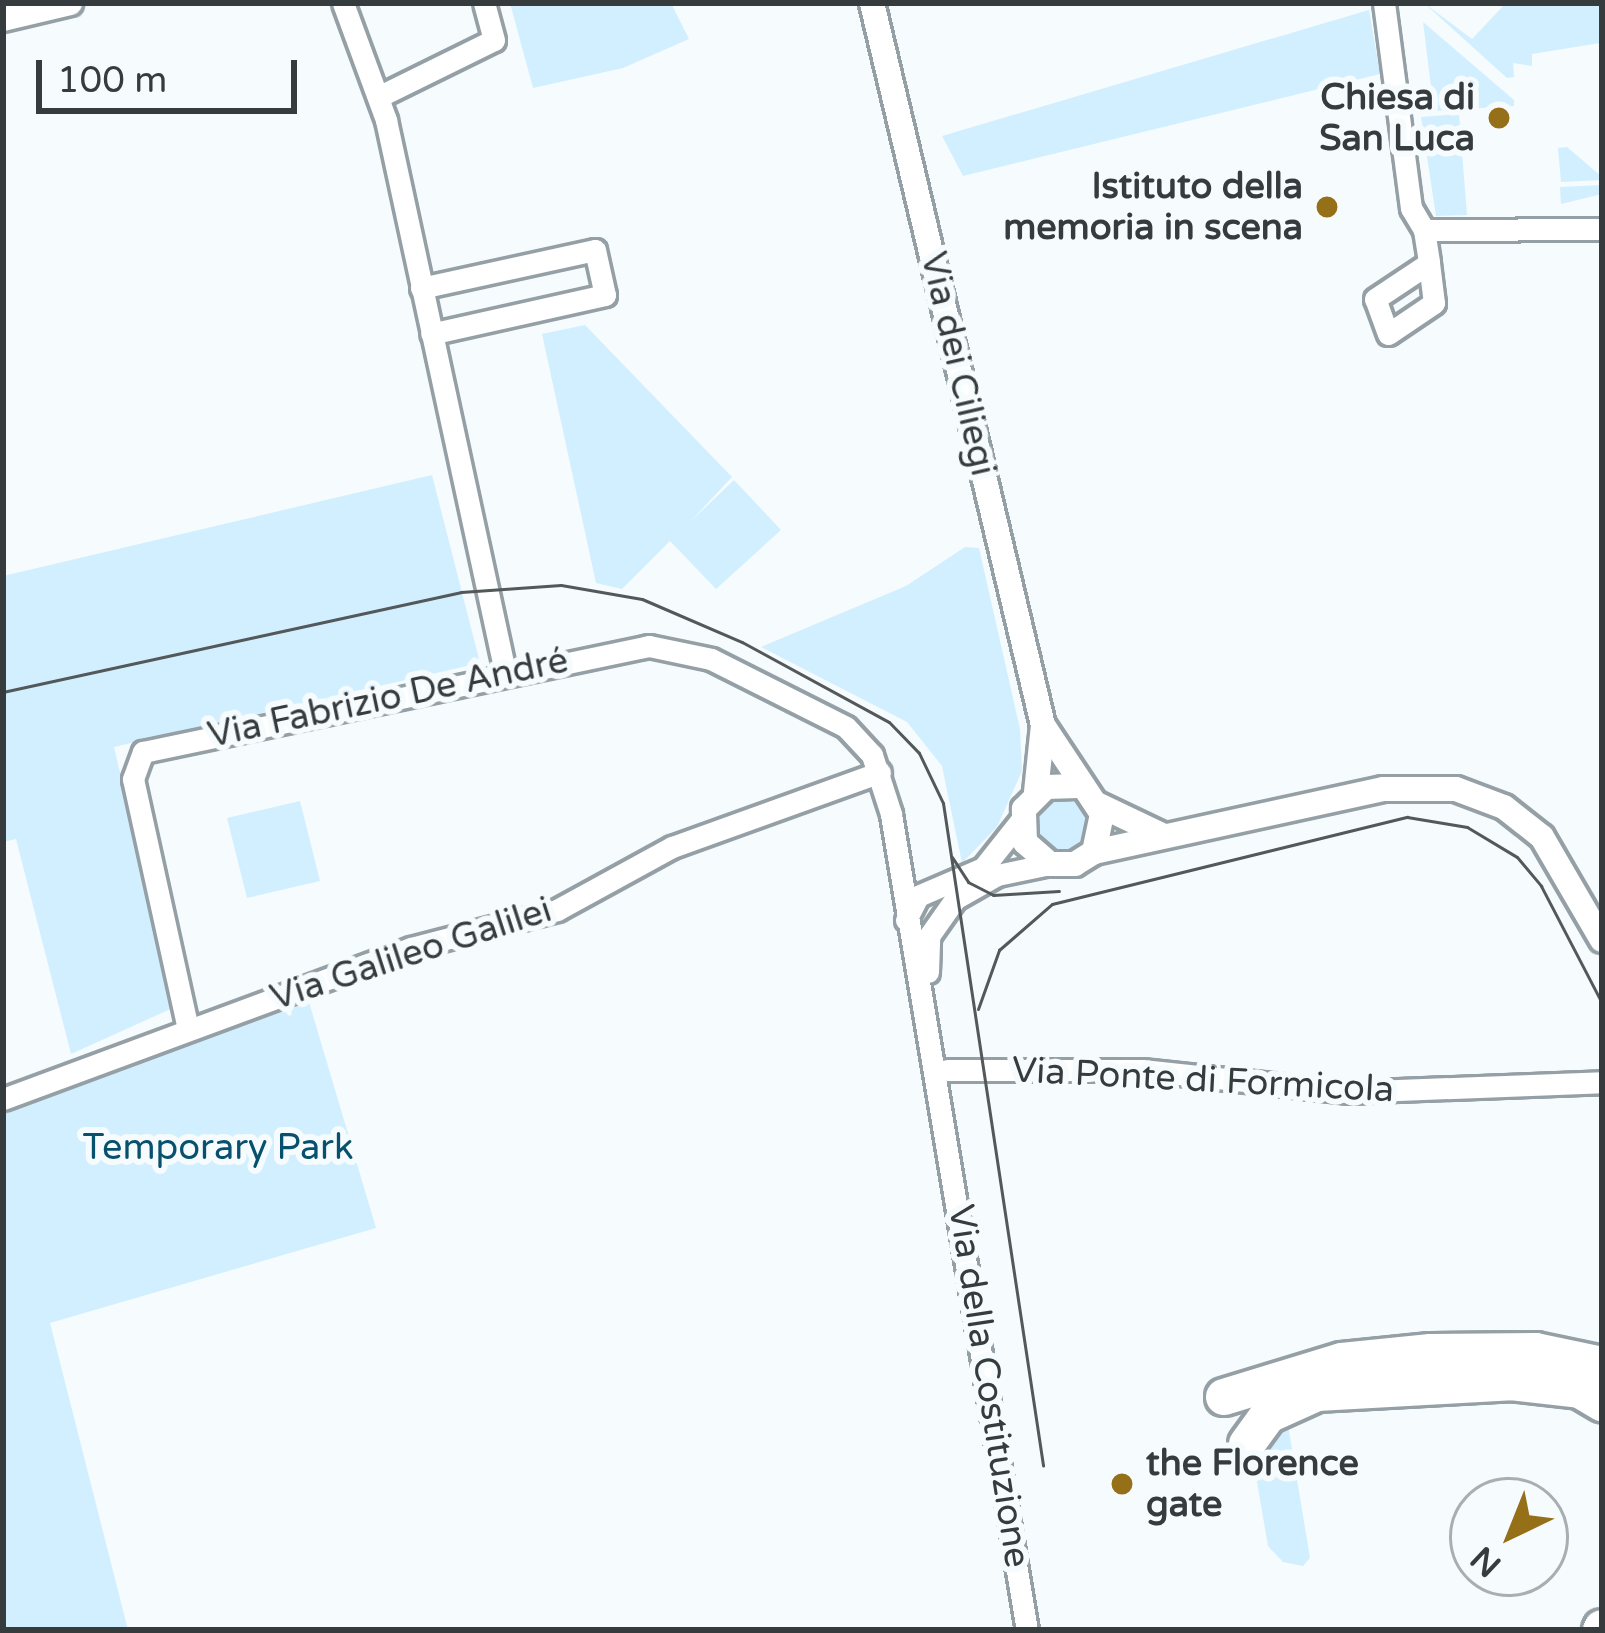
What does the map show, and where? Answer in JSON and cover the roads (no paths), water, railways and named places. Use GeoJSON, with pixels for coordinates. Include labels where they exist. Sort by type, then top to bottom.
{"type":"FeatureCollection","features":[{"type":"Feature","properties":{"kind":"highway"},"geometry":{"type":"LineString","coordinates":[[1224,1397],[1342,1361],[1431,1352],[1536,1351],[1602,1365]]}},
{"type":"Feature","properties":{"kind":"highway"},"geometry":{"type":"LineString","coordinates":[[1431,1352],[1538,1360],[1602,1383]]}},
{"type":"Feature","properties":{"kind":"highway"},"geometry":{"type":"LineString","coordinates":[[1247,1444],[1268,1415],[1317,1393],[1510,1382],[1580,1390],[1602,1403]]}},
{"type":"Feature","properties":{"kind":"street"},"geometry":{"type":"LineString","coordinates":[[343,3],[382,109],[505,672]]}},
{"type":"Feature","properties":{"kind":"street"},"geometry":{"type":"LineString","coordinates":[[382,109],[494,40],[484,3]]}},
{"type":"Feature","properties":{"kind":"street","name":"Via dei Ciliegi"},"geometry":{"type":"LineString","coordinates":[[872,3],[1043,725],[1077,786],[1097,804],[1162,835]]}},
{"type":"Feature","properties":{"kind":"street"},"geometry":{"type":"LineString","coordinates":[[1384,3],[1411,208],[1424,230],[1429,263]]}},
{"type":"Feature","properties":{"kind":"street"},"geometry":{"type":"LineString","coordinates":[[3,19],[62,4]]}},
{"type":"Feature","properties":{"kind":"street"},"geometry":{"type":"LineString","coordinates":[[1424,230],[1602,229]]}},
{"type":"Feature","properties":{"kind":"street"},"geometry":{"type":"LineString","coordinates":[[421,288],[595,250],[605,295],[431,334]]}},
{"type":"Feature","properties":{"kind":"street","name":"Via Fabrizio De André"},"geometry":{"type":"LineString","coordinates":[[188,1029],[134,758],[505,672],[639,647],[689,651],[846,728],[880,772]]}},
{"type":"Feature","properties":{"kind":"street","name":"Via dei Ciliegi"},"geometry":{"type":"LineString","coordinates":[[906,922],[910,903],[983,868],[1021,820],[1036,793],[1043,725]]}},
{"type":"Feature","properties":{"kind":"street","name":"Via della Costituzione"},"geometry":{"type":"LineString","coordinates":[[880,772],[951,1143],[1027,1630]]}},
{"type":"Feature","properties":{"kind":"street","name":"Via Galileo Galilei"},"geometry":{"type":"LineString","coordinates":[[3,1100],[411,948],[557,910],[672,847],[880,772]]}},
{"type":"Feature","properties":{"kind":"street"},"geometry":{"type":"LineString","coordinates":[[1036,793],[1077,786]]}},
{"type":"Feature","properties":{"kind":"street"},"geometry":{"type":"LineString","coordinates":[[1021,820],[1028,848],[1050,864],[1076,864],[1094,852],[1162,835],[1193,835],[1401,786],[1466,791],[1511,812],[1549,844],[1602,940]]}},
{"type":"Feature","properties":{"kind":"street"},"geometry":{"type":"LineString","coordinates":[[1094,852],[1103,831],[1097,804]]}},
{"type":"Feature","properties":{"kind":"street"},"geometry":{"type":"LineString","coordinates":[[897,844],[914,874],[937,887]]}},
{"type":"Feature","properties":{"kind":"street","name":"Via della Costituzione"},"geometry":{"type":"LineString","coordinates":[[951,1143],[947,1070],[926,963],[931,930],[955,899],[998,875],[1050,864]]}},
{"type":"Feature","properties":{"kind":"street","name":"Via Ponte di Formicola"},"geometry":{"type":"LineString","coordinates":[[947,1070],[1142,1070],[1347,1092],[1602,1082]]}},
{"type":"Feature","properties":{"kind":"tram line"},"geometry":{"type":"LineString","coordinates":[[3,692],[461,592],[561,585],[642,599],[742,642],[889,722],[919,753],[943,803],[1043,1465]]}},
{"type":"Feature","properties":{"kind":"tram line"},"geometry":{"type":"LineString","coordinates":[[978,1009],[999,950],[1052,904],[1407,817],[1467,827],[1517,857],[1541,886],[1602,1003]]}},
{"type":"Feature","properties":{"kind":"tram line"},"geometry":{"type":"LineString","coordinates":[[952,857],[968,882],[993,895],[1059,891]]}},
{"type":"Feature","properties":{"kind":"place","name":"Chiesa di San Luca"},"geometry":{"type":"Point","coordinates":[1499,118]}},
{"type":"Feature","properties":{"kind":"place","name":"Istituto della memoria in scena"},"geometry":{"type":"Point","coordinates":[1327,207]}},
{"type":"Feature","properties":{"kind":"place","name":"the Florence gate"},"geometry":{"type":"Point","coordinates":[1122,1484]}},
{"type":"Feature","properties":{"kind":"park label","name":"Temporary Park"},"geometry":{"type":"Point","coordinates":[218,1148]}}]}
